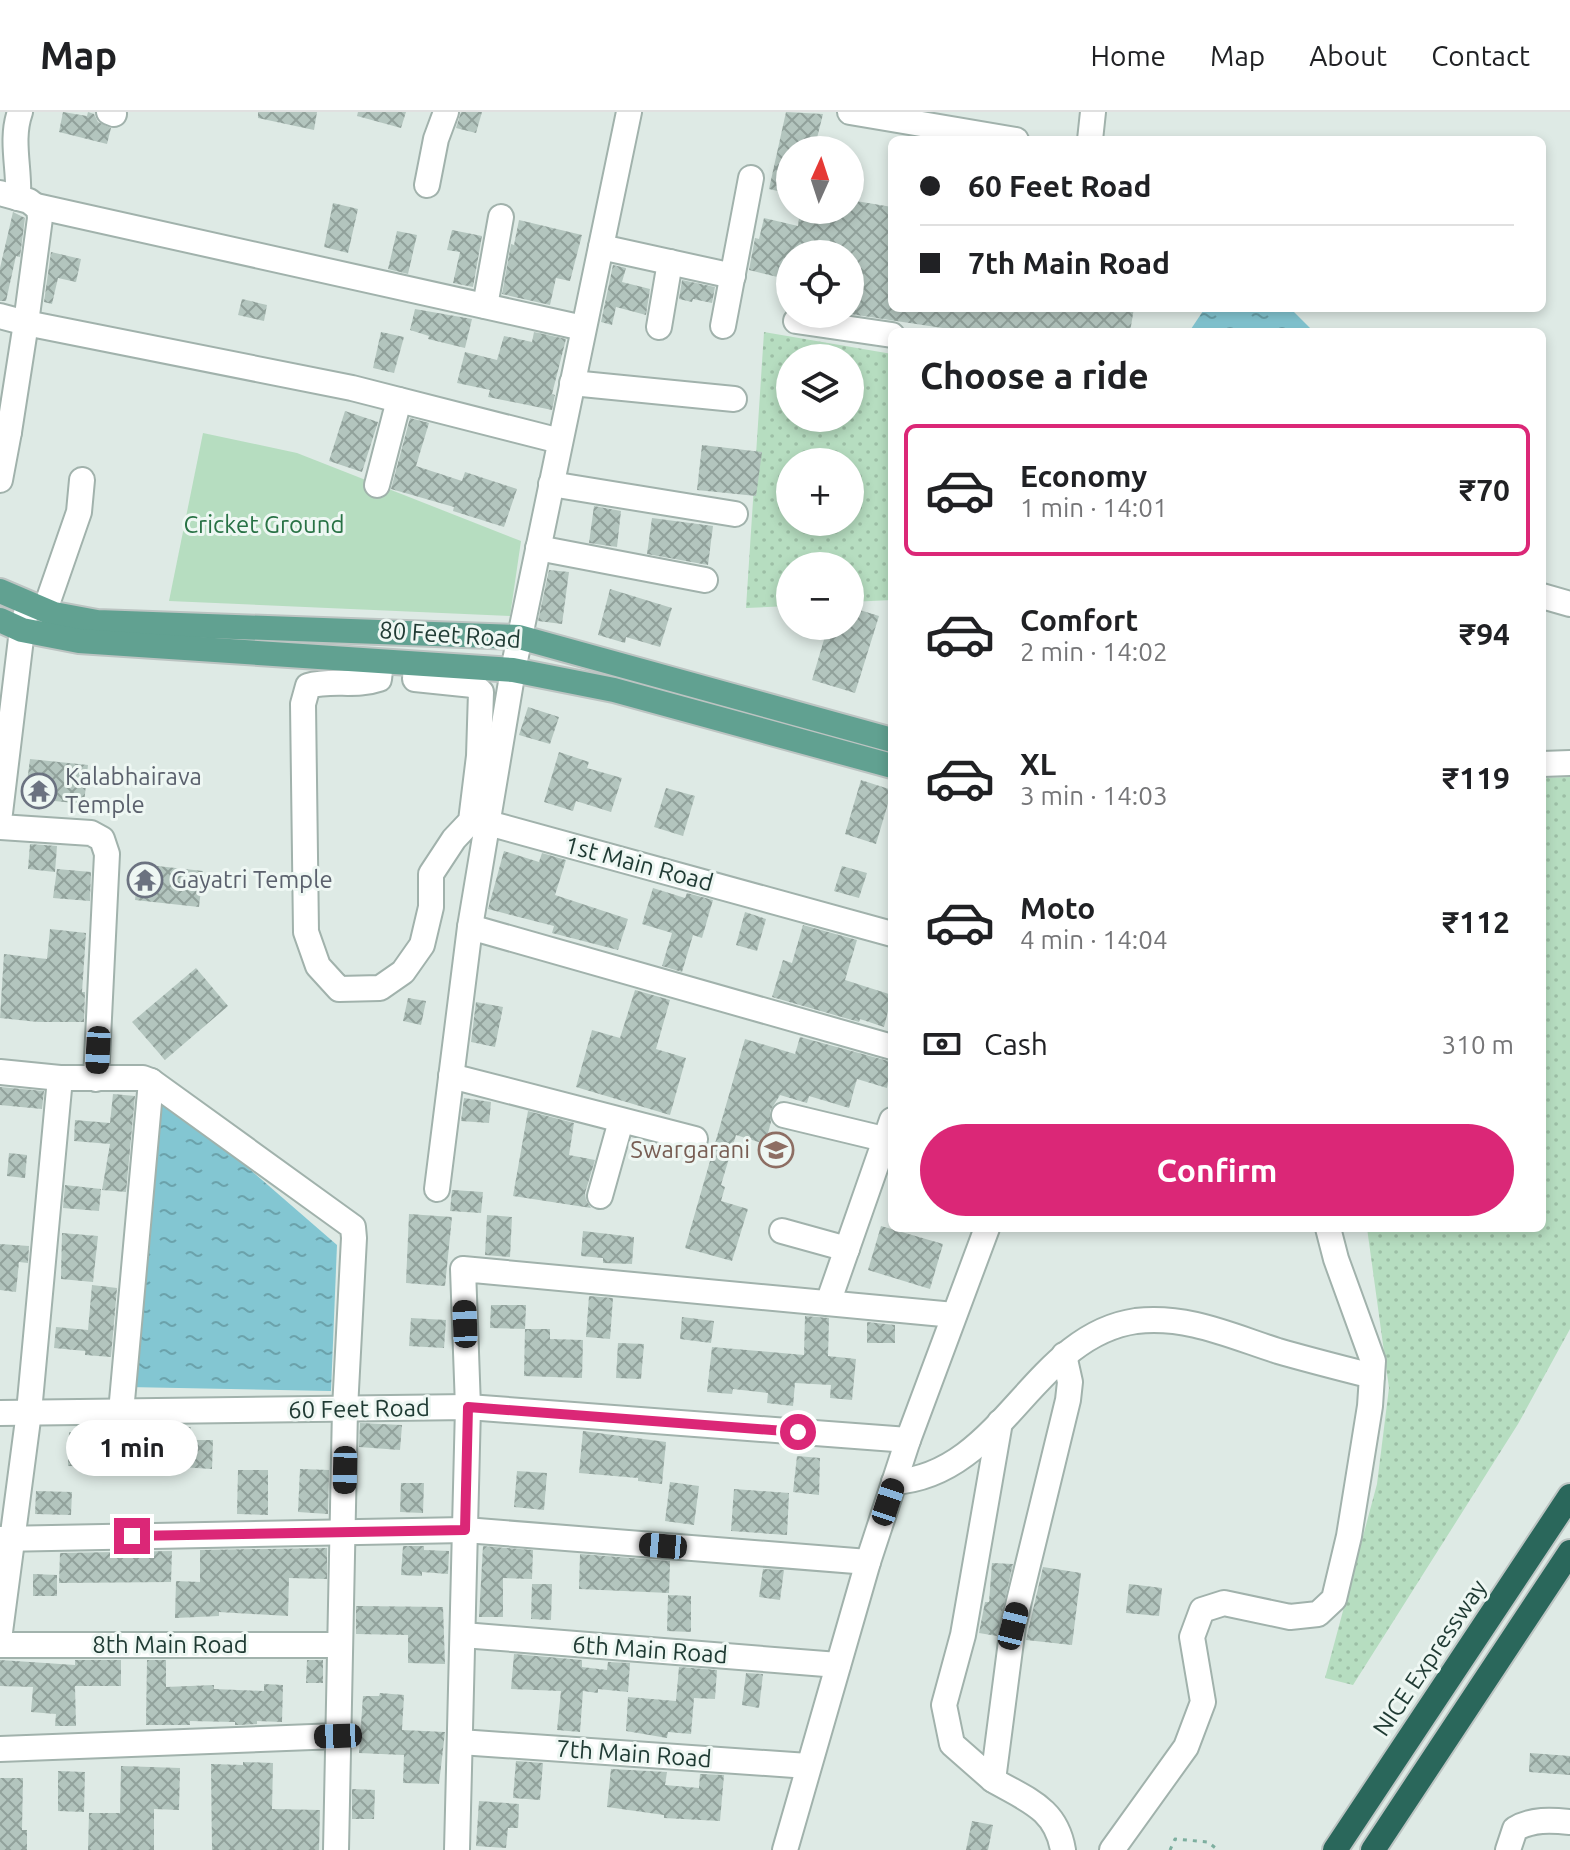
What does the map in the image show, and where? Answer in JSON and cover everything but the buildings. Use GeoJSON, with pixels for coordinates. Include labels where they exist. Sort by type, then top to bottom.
{"type":"FeatureCollection","features":[{"type":"Feature","properties":{"kind":"highway","name":"NICE Expressway"},"geometry":{"type":"LineString","coordinates":[[1335,1850],[1570,1496]]}},
{"type":"Feature","properties":{"kind":"highway"},"geometry":{"type":"LineString","coordinates":[[1373,1850],[1570,1552]]}},
{"type":"Feature","properties":{"kind":"main road","name":"80 Feet Road"},"geometry":{"type":"LineString","coordinates":[[0,591],[37,607],[97,622],[519,637],[888,739]]}},
{"type":"Feature","properties":{"kind":"main road","name":"80 Feet Road"},"geometry":{"type":"LineString","coordinates":[[11,625],[79,641],[513,670],[614,690],[888,765]]}},
{"type":"Feature","properties":{"kind":"street"},"geometry":{"type":"LineString","coordinates":[[18,199],[14,133],[20,112]]}},
{"type":"Feature","properties":{"kind":"street"},"geometry":{"type":"LineString","coordinates":[[427,185],[436,139],[446,112]]}},
{"type":"Feature","properties":{"kind":"street"},"geometry":{"type":"LineString","coordinates":[[437,1189],[470,927],[513,670],[629,112]]}},
{"type":"Feature","properties":{"kind":"street"},"geometry":{"type":"LineString","coordinates":[[850,112],[992,136]]}},
{"type":"Feature","properties":{"kind":"street"},"geometry":{"type":"LineString","coordinates":[[1090,136],[1093,112]]}},
{"type":"Feature","properties":{"kind":"street"},"geometry":{"type":"LineString","coordinates":[[723,326],[751,178]]}},
{"type":"Feature","properties":{"kind":"street"},"geometry":{"type":"LineString","coordinates":[[18,199],[583,328]]}},
{"type":"Feature","properties":{"kind":"street"},"geometry":{"type":"LineString","coordinates":[[0,480],[4,431],[26,323],[40,218],[39,209],[18,199]]}},
{"type":"Feature","properties":{"kind":"street"},"geometry":{"type":"LineString","coordinates":[[485,306],[501,217]]}},
{"type":"Feature","properties":{"kind":"street"},"geometry":{"type":"LineString","coordinates":[[601,247],[733,276]]}},
{"type":"Feature","properties":{"kind":"street"},"geometry":{"type":"LineString","coordinates":[[659,327],[670,262]]}},
{"type":"Feature","properties":{"kind":"street"},"geometry":{"type":"LineString","coordinates":[[0,316],[352,388],[560,441]]}},
{"type":"Feature","properties":{"kind":"street"},"geometry":{"type":"LineString","coordinates":[[844,328],[888,334]]}},
{"type":"Feature","properties":{"kind":"street"},"geometry":{"type":"LineString","coordinates":[[572,383],[734,399]]}},
{"type":"Feature","properties":{"kind":"street"},"geometry":{"type":"LineString","coordinates":[[377,485],[399,400]]}},
{"type":"Feature","properties":{"kind":"street"},"geometry":{"type":"LineString","coordinates":[[0,813],[11,625],[37,607],[79,512],[82,480]]}},
{"type":"Feature","properties":{"kind":"street"},"geometry":{"type":"LineString","coordinates":[[551,484],[735,514]]}},
{"type":"Feature","properties":{"kind":"street"},"geometry":{"type":"LineString","coordinates":[[538,548],[705,580]]}},
{"type":"Feature","properties":{"kind":"street"},"geometry":{"type":"LineString","coordinates":[[1546,597],[1570,604]]}},
{"type":"Feature","properties":{"kind":"street"},"geometry":{"type":"LineString","coordinates":[[381,662],[379,679],[343,684],[317,683],[308,686],[303,704],[306,932],[318,966],[339,989],[380,988],[403,972],[422,945],[427,931],[431,874],[454,839],[471,821],[479,756],[481,692],[473,685],[415,679],[416,664]]}},
{"type":"Feature","properties":{"kind":"street"},"geometry":{"type":"LineString","coordinates":[[1546,764],[1570,763]]}},
{"type":"Feature","properties":{"kind":"street","name":"1st Main Road"},"geometry":{"type":"LineString","coordinates":[[488,823],[888,933]]}},
{"type":"Feature","properties":{"kind":"street"},"geometry":{"type":"LineString","coordinates":[[0,827],[91,833],[102,839],[107,854],[96,1079]]}},
{"type":"Feature","properties":{"kind":"street"},"geometry":{"type":"LineString","coordinates":[[470,927],[888,1046]]}},
{"type":"Feature","properties":{"kind":"street"},"geometry":{"type":"LineString","coordinates":[[0,1072],[60,1078],[143,1078],[151,1081],[353,1227],[345,1409],[336,1850]]}},
{"type":"Feature","properties":{"kind":"street"},"geometry":{"type":"LineString","coordinates":[[451,1076],[695,1139]]}},
{"type":"Feature","properties":{"kind":"street"},"geometry":{"type":"LineString","coordinates":[[0,1632],[5,1539],[29,1412],[60,1078]]}},
{"type":"Feature","properties":{"kind":"street"},"geometry":{"type":"LineString","coordinates":[[121,1412],[151,1081]]}},
{"type":"Feature","properties":{"kind":"street"},"geometry":{"type":"LineString","coordinates":[[784,1115],[888,1133]]}},
{"type":"Feature","properties":{"kind":"street"},"geometry":{"type":"LineString","coordinates":[[600,1196],[621,1121]]}},
{"type":"Feature","properties":{"kind":"street"},"geometry":{"type":"LineString","coordinates":[[828,1303],[888,1138]]}},
{"type":"Feature","properties":{"kind":"street"},"geometry":{"type":"LineString","coordinates":[[782,1231],[847,1249]]}},
{"type":"Feature","properties":{"kind":"street"},"geometry":{"type":"LineString","coordinates":[[785,1850],[868,1562],[908,1440],[985,1232]]}},
{"type":"Feature","properties":{"kind":"street"},"geometry":{"type":"LineString","coordinates":[[1112,1850],[1186,1747],[1203,1702],[1192,1637],[1202,1610],[1224,1603],[1290,1617],[1318,1614],[1334,1599],[1349,1536],[1370,1406],[1373,1361],[1329,1232]]}},
{"type":"Feature","properties":{"kind":"street"},"geometry":{"type":"LineString","coordinates":[[457,1850],[468,1407],[463,1269],[954,1315]]}},
{"type":"Feature","properties":{"kind":"street"},"geometry":{"type":"LineString","coordinates":[[894,1482],[929,1476],[970,1454],[1064,1355],[1096,1334],[1135,1321],[1200,1323],[1279,1351],[1372,1376]]}},
{"type":"Feature","properties":{"kind":"street"},"geometry":{"type":"LineString","coordinates":[[993,1780],[1013,1626],[1068,1400],[1070,1382],[1064,1355]]}},
{"type":"Feature","properties":{"kind":"street","name":"60 Feet Road"},"geometry":{"type":"LineString","coordinates":[[0,1413],[468,1407],[908,1440]]}},
{"type":"Feature","properties":{"kind":"street"},"geometry":{"type":"LineString","coordinates":[[1000,1422],[963,1635],[944,1705],[952,1744],[993,1780],[1043,1809],[1060,1831],[1063,1850]]}},
{"type":"Feature","properties":{"kind":"street"},"geometry":{"type":"LineString","coordinates":[[5,1539],[465,1530],[868,1562]]}},
{"type":"Feature","properties":{"kind":"street","name":"6th Main Road"},"geometry":{"type":"LineString","coordinates":[[463,1635],[838,1665]]}},
{"type":"Feature","properties":{"kind":"street","name":"8th Main Road"},"geometry":{"type":"LineString","coordinates":[[0,1645],[340,1645]]}},
{"type":"Feature","properties":{"kind":"street"},"geometry":{"type":"LineString","coordinates":[[0,1749],[338,1736]]}},
{"type":"Feature","properties":{"kind":"street","name":"7th Main Road"},"geometry":{"type":"LineString","coordinates":[[460,1742],[808,1766]]}},
{"type":"Feature","properties":{"kind":"street"},"geometry":{"type":"LineString","coordinates":[[1508,1850],[1515,1829],[1521,1825],[1539,1821],[1570,1822]]}},
{"type":"Feature","properties":{"kind":"path"},"geometry":{"type":"LineString","coordinates":[[1170,1850],[1175,1839],[1208,1842],[1218,1850]]}},
{"type":"Feature","properties":{"kind":"green space"},"geometry":{"type":"Polygon","coordinates":[[[764,332],[834,344],[776,344],[776,432],[864,432],[864,349],[888,353],[888,600],[864,601],[864,552],[776,552],[776,607],[746,608],[764,332]]]}},
{"type":"Feature","properties":{"kind":"green space","name":"Cricket Ground"},"geometry":{"type":"Polygon","coordinates":[[[203,433],[297,453],[521,541],[510,616],[169,601],[203,433]]]}},
{"type":"Feature","properties":{"kind":"green space"},"geometry":{"type":"Polygon","coordinates":[[[1570,777],[1570,1329],[1518,1424],[1353,1685],[1325,1678],[1377,1484],[1389,1388],[1368,1232],[1546,1232],[1546,778],[1570,777]]]}},
{"type":"Feature","properties":{"kind":"water"},"geometry":{"type":"Polygon","coordinates":[[[1202,312],[1294,312],[1310,328],[1192,328],[1202,312]]]}},
{"type":"Feature","properties":{"kind":"water"},"geometry":{"type":"Polygon","coordinates":[[[156,1088],[337,1245],[331,1391],[127,1387],[156,1088]]]}},
{"type":"Feature","properties":{"kind":"place","name":"Kalabhairava Temple"},"geometry":{"type":"Point","coordinates":[39,791]}},
{"type":"Feature","properties":{"kind":"place","name":"Gayatri Temple"},"geometry":{"type":"Point","coordinates":[145,880]}},
{"type":"Feature","properties":{"kind":"place","name":"Swargarani"},"geometry":{"type":"Point","coordinates":[776,1150]}},
{"type":"Feature","properties":{"kind":"route"},"geometry":{"type":"LineString","coordinates":[[132,1536],[465,1530],[468,1407],[798,1432]]}}]}
